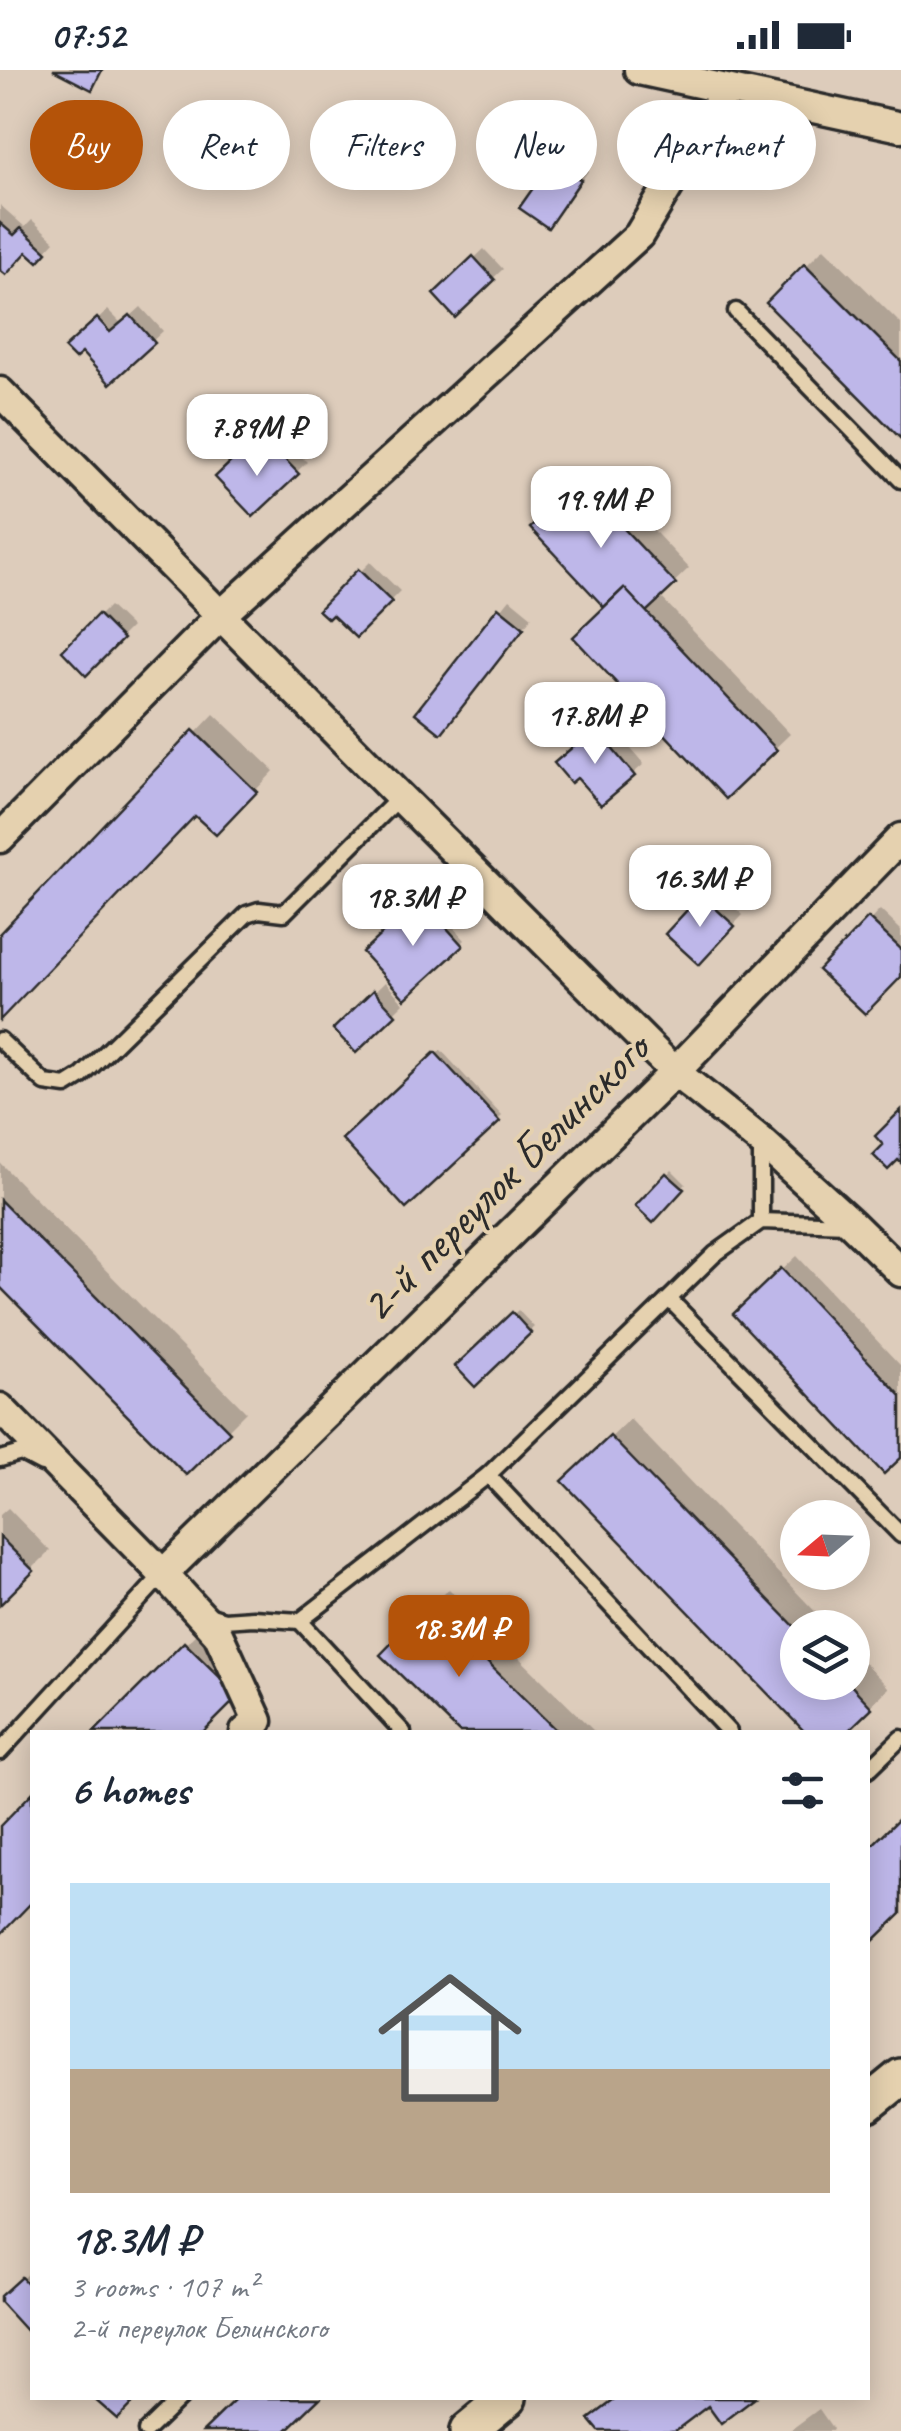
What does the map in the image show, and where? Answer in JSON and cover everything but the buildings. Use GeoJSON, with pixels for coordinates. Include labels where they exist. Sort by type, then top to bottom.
{"type":"FeatureCollection","features":[{"type":"Feature","properties":{"kind":"street"},"geometry":{"type":"LineString","coordinates":[[638,70],[901,127]]}},
{"type":"Feature","properties":{"kind":"street"},"geometry":{"type":"LineString","coordinates":[[0,838],[220,616],[639,235],[726,90]]}},
{"type":"Feature","properties":{"kind":"street"},"geometry":{"type":"LineString","coordinates":[[0,392],[675,1072],[761,1141],[901,1272]]}},
{"type":"Feature","properties":{"kind":"street","name":"2-й переулок Белинского"},"geometry":{"type":"LineString","coordinates":[[164,1574],[675,1072],[901,838]]}},
{"type":"Feature","properties":{"kind":"street"},"geometry":{"type":"LineString","coordinates":[[0,1408],[218,1634],[258,1721],[247,1730]]}},
{"type":"Feature","properties":{"kind":"street"},"geometry":{"type":"LineString","coordinates":[[870,2102],[901,2077]]}},
{"type":"Feature","properties":{"kind":"street"},"geometry":{"type":"LineString","coordinates":[[468,2431],[506,2400]]}},
{"type":"Feature","properties":{"kind":"lane"},"geometry":{"type":"LineString","coordinates":[[736,311],[901,480]]}},
{"type":"Feature","properties":{"kind":"lane"},"geometry":{"type":"LineString","coordinates":[[0,1040],[45,1083],[66,1086],[82,1076],[247,914],[259,910],[284,914],[400,797]]}},
{"type":"Feature","properties":{"kind":"lane"},"geometry":{"type":"LineString","coordinates":[[761,1141],[761,1220]]}},
{"type":"Feature","properties":{"kind":"lane"},"geometry":{"type":"LineString","coordinates":[[198,1612],[224,1620],[300,1621],[488,1475],[715,1254],[761,1220],[853,1224]]}},
{"type":"Feature","properties":{"kind":"lane"},"geometry":{"type":"LineString","coordinates":[[670,1300],[901,1535]]}},
{"type":"Feature","properties":{"kind":"lane"},"geometry":{"type":"LineString","coordinates":[[0,1459],[21,1453],[73,1482]]}},
{"type":"Feature","properties":{"kind":"lane"},"geometry":{"type":"LineString","coordinates":[[488,1475],[728,1730]]}},
{"type":"Feature","properties":{"kind":"lane"},"geometry":{"type":"LineString","coordinates":[[0,1752],[164,1574]]}},
{"type":"Feature","properties":{"kind":"lane"},"geometry":{"type":"LineString","coordinates":[[300,1621],[401,1730]]}},
{"type":"Feature","properties":{"kind":"lane"},"geometry":{"type":"LineString","coordinates":[[870,1768],[901,1738]]}},
{"type":"Feature","properties":{"kind":"lane"},"geometry":{"type":"LineString","coordinates":[[146,2431],[178,2400]]}}]}
